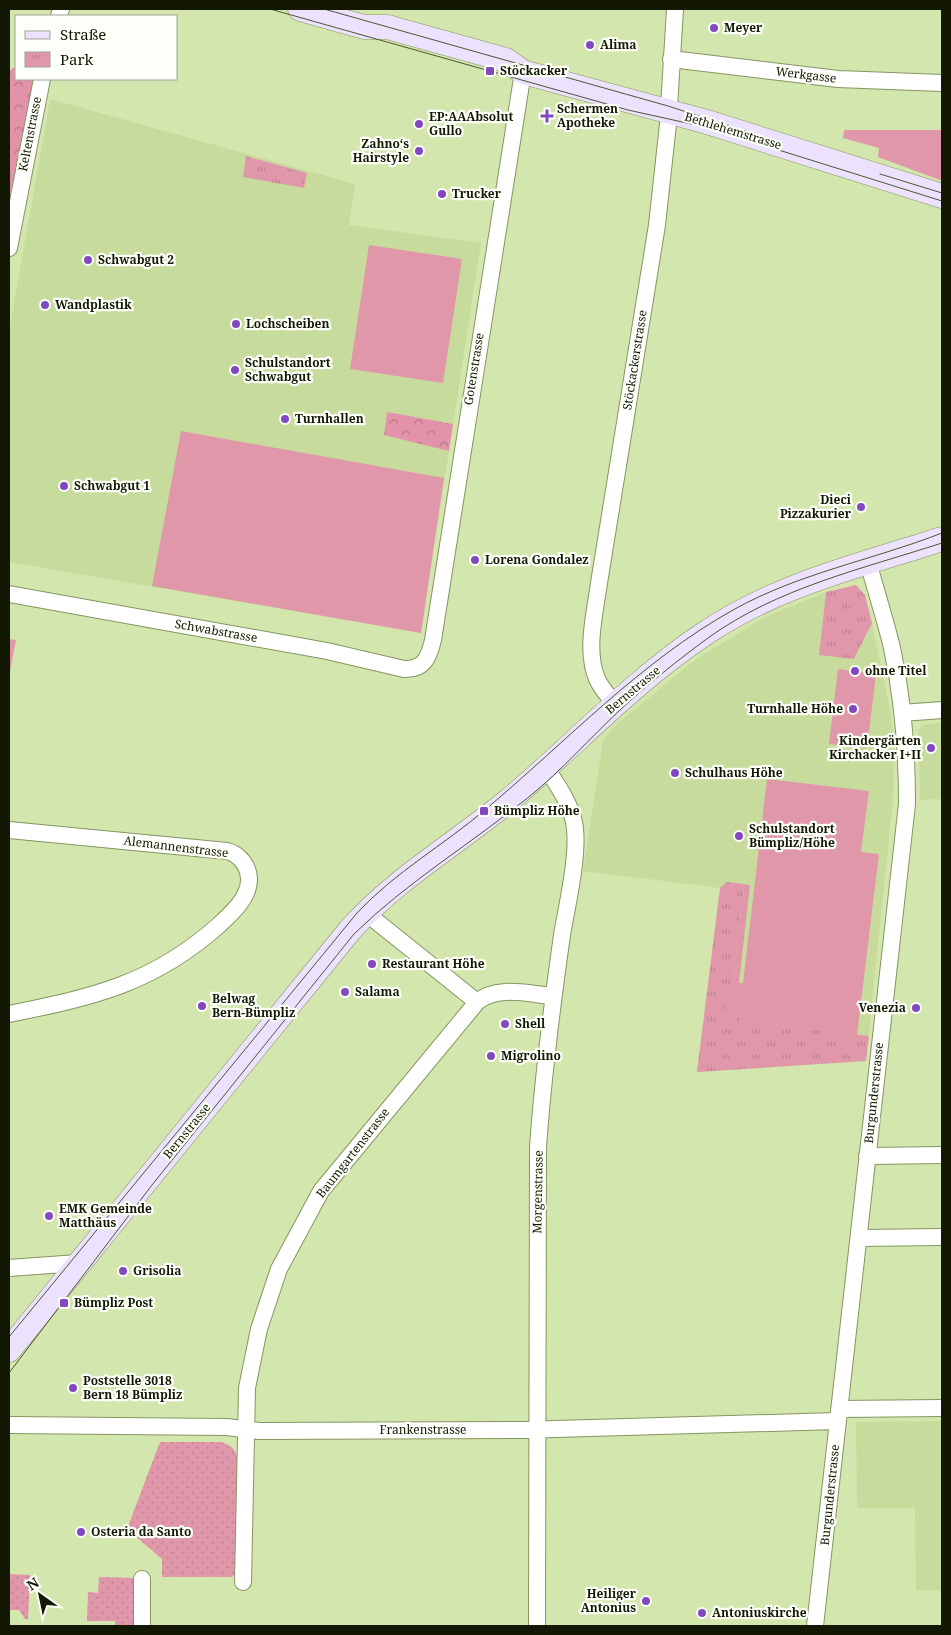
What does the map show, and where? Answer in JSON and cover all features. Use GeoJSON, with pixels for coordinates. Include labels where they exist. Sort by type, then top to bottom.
{"type":"FeatureCollection","features":[{"type":"Feature","properties":{"kind":"street","name":"Stöckackerstrasse"},"geometry":{"type":"LineString","coordinates":[[615,704],[600,684],[595,672],[592,658],[592,635],[598,583],[654,246],[666,139],[675,9]]}},
{"type":"Feature","properties":{"kind":"street","name":"Bethlehemstrasse"},"geometry":{"type":"LineString","coordinates":[[314,11],[364,27],[388,27],[506,60],[523,72],[667,112],[942,196]]}},
{"type":"Feature","properties":{"kind":"street","name":"Werkgasse"},"geometry":{"type":"LineString","coordinates":[[671,59],[838,79],[942,83]]}},
{"type":"Feature","properties":{"kind":"street","name":"Gotenstrasse"},"geometry":{"type":"LineString","coordinates":[[422,664],[428,658],[433,640],[523,72]]}},
{"type":"Feature","properties":{"kind":"street","name":"Keltenstrasse"},"geometry":{"type":"LineString","coordinates":[[9,248],[42,80]]}},
{"type":"Feature","properties":{"kind":"street","name":"Bernstrasse"},"geometry":{"type":"LineString","coordinates":[[9,1350],[366,912],[402,881],[481,823],[546,768],[615,704],[685,648],[733,616],[789,588],[942,538]]}},
{"type":"Feature","properties":{"kind":"street","name":"Burgunderstrasse"},"geometry":{"type":"LineString","coordinates":[[815,1626],[907,804],[907,764],[902,713],[892,649],[868,562]]}},
{"type":"Feature","properties":{"kind":"street","name":"Schwabstrasse"},"geometry":{"type":"LineString","coordinates":[[9,594],[327,651],[404,668],[414,669],[422,664]]}},
{"type":"Feature","properties":{"kind":"street"},"geometry":{"type":"LineString","coordinates":[[902,713],[942,710]]}},
{"type":"Feature","properties":{"kind":"street","name":"Morgenstrasse"},"geometry":{"type":"LineString","coordinates":[[537,1626],[538,1147],[543,1074],[571,876],[575,831],[572,816],[557,784],[546,768]]}},
{"type":"Feature","properties":{"kind":"street","name":"Alemannenstrasse"},"geometry":{"type":"LineString","coordinates":[[9,830],[226,851],[241,859],[246,866],[249,877],[246,893],[232,913],[197,944],[172,962],[143,977],[104,993],[9,1014]]}},
{"type":"Feature","properties":{"kind":"street"},"geometry":{"type":"LineString","coordinates":[[366,912],[476,1002]]}},
{"type":"Feature","properties":{"kind":"street","name":"Baumgartenstrasse"},"geometry":{"type":"LineString","coordinates":[[243,1582],[244,1429],[247,1388],[259,1329],[279,1270],[305,1218],[321,1191],[338,1169],[476,1002],[486,996],[499,992],[553,996]]}},
{"type":"Feature","properties":{"kind":"street"},"geometry":{"type":"LineString","coordinates":[[867,1156],[942,1155]]}},
{"type":"Feature","properties":{"kind":"street"},"geometry":{"type":"LineString","coordinates":[[859,1238],[942,1237]]}},
{"type":"Feature","properties":{"kind":"street"},"geometry":{"type":"LineString","coordinates":[[9,1268],[78,1263]]}},
{"type":"Feature","properties":{"kind":"street","name":"Frankenstrasse"},"geometry":{"type":"LineString","coordinates":[[9,1425],[227,1427],[244,1429],[536,1430],[942,1408]]}},
{"type":"Feature","properties":{"kind":"street"},"geometry":{"type":"LineString","coordinates":[[142,1579],[142,1626]]}},
{"type":"Feature","properties":{"kind":"shaded area","name":"Schulstandort Schwabgut"},"geometry":{"type":"Polygon","coordinates":[[[50,99],[355,184],[349,225],[481,243],[421,633],[9,562],[9,332],[50,99]]]}},
{"type":"Feature","properties":{"kind":"shaded area","name":"Schulstandort Bümpliz/Höhe"},"geometry":{"type":"Polygon","coordinates":[[[826,592],[819,655],[854,659],[872,623],[891,714],[894,764],[893,801],[866,1061],[697,1072],[720,888],[583,871],[603,740],[618,723],[695,660],[763,618],[826,592]]]}},
{"type":"Feature","properties":{"kind":"shaded area","name":"Kindergärten Kirchacker I+II"},"geometry":{"type":"Polygon","coordinates":[[[942,722],[942,799],[920,800],[918,731],[922,725],[942,722]]]}},
{"type":"Feature","properties":{"kind":"shaded area"},"geometry":{"type":"Polygon","coordinates":[[[942,1421],[942,1591],[916,1590],[915,1508],[857,1508],[856,1422],[942,1421]]]}},
{"type":"Feature","properties":{"kind":"green space"},"geometry":{"type":"Polygon","coordinates":[[[15,67],[15,80],[34,80],[9,200],[9,71],[15,67]]]}},
{"type":"Feature","properties":{"kind":"green space"},"geometry":{"type":"Polygon","coordinates":[[[844,130],[942,130],[942,179],[940,180],[878,157],[879,148],[843,138],[844,130]]]}},
{"type":"Feature","properties":{"kind":"green space"},"geometry":{"type":"Polygon","coordinates":[[[246,156],[307,173],[304,188],[243,177],[246,156]]]}},
{"type":"Feature","properties":{"kind":"green space"},"geometry":{"type":"Polygon","coordinates":[[[369,245],[462,259],[443,383],[350,369],[369,245]]]}},
{"type":"Feature","properties":{"kind":"green space"},"geometry":{"type":"Polygon","coordinates":[[[387,412],[453,424],[449,451],[384,435],[387,412]]]}},
{"type":"Feature","properties":{"kind":"green space"},"geometry":{"type":"Polygon","coordinates":[[[181,431],[444,478],[421,633],[152,586],[181,431]]]}},
{"type":"Feature","properties":{"kind":"green space"},"geometry":{"type":"Polygon","coordinates":[[[856,585],[865,595],[872,623],[854,659],[819,655],[826,592],[856,585]]]}},
{"type":"Feature","properties":{"kind":"green space"},"geometry":{"type":"Polygon","coordinates":[[[9,639],[16,640],[9,677],[9,639]]]}},
{"type":"Feature","properties":{"kind":"green space","name":"Turnhalle Höhe"},"geometry":{"type":"Polygon","coordinates":[[[838,669],[876,674],[867,748],[829,744],[838,669]]]}},
{"type":"Feature","properties":{"kind":"green space"},"geometry":{"type":"Polygon","coordinates":[[[767,779],[869,791],[861,852],[879,854],[857,1035],[739,1021],[740,1010],[726,1008],[729,983],[733,983],[744,884],[750,885],[739,983],[743,983],[767,779]]]}},
{"type":"Feature","properties":{"kind":"green space"},"geometry":{"type":"Polygon","coordinates":[[[727,882],[744,884],[733,983],[729,983],[740,1010],[739,1021],[869,1036],[866,1061],[697,1072],[720,888],[727,882]]]}},
{"type":"Feature","properties":{"kind":"green space"},"geometry":{"type":"Polygon","coordinates":[[[160,1442],[221,1442],[233,1448],[237,1456],[237,1572],[232,1577],[162,1577],[162,1559],[127,1529],[160,1442]]]}},
{"type":"Feature","properties":{"kind":"green space"},"geometry":{"type":"Polygon","coordinates":[[[9,1574],[30,1575],[28,1619],[25,1619],[19,1610],[9,1610],[9,1574]]]}},
{"type":"Feature","properties":{"kind":"green space"},"geometry":{"type":"Polygon","coordinates":[[[99,1577],[135,1578],[135,1626],[115,1626],[115,1621],[87,1621],[88,1592],[98,1593],[99,1577]]]}},
{"type":"Feature","properties":{"kind":"tram line"},"geometry":{"type":"LineString","coordinates":[[270,9],[628,110],[705,127],[942,201]]}},
{"type":"Feature","properties":{"kind":"tram line"},"geometry":{"type":"LineString","coordinates":[[324,9],[668,106],[782,143]]}},
{"type":"Feature","properties":{"kind":"tram line"},"geometry":{"type":"LineString","coordinates":[[880,174],[942,193]]}},
{"type":"Feature","properties":{"kind":"tram line"},"geometry":{"type":"LineString","coordinates":[[9,1337],[357,913],[387,885],[470,822],[635,678],[699,631],[733,610],[784,586],[942,533]]}},
{"type":"Feature","properties":{"kind":"tram line"},"geometry":{"type":"LineString","coordinates":[[9,1373],[152,1185],[354,934],[374,915],[530,796],[631,700],[663,672],[708,638],[762,606],[791,593],[851,571],[942,543]]}},
{"type":"Feature","properties":{"kind":"place","name":"Meyer"},"geometry":{"type":"Point","coordinates":[714,28]}},
{"type":"Feature","properties":{"kind":"place","name":"Alima"},"geometry":{"type":"Point","coordinates":[590,45]}},
{"type":"Feature","properties":{"kind":"place","name":"Stöckacker"},"geometry":{"type":"Point","coordinates":[490,71]}},
{"type":"Feature","properties":{"kind":"place","name":"Schermen Apotheke"},"geometry":{"type":"Point","coordinates":[547,116]}},
{"type":"Feature","properties":{"kind":"place","name":"EP:AAAbsolut Gullo"},"geometry":{"type":"Point","coordinates":[419,124]}},
{"type":"Feature","properties":{"kind":"place","name":"Zahno‘s Hairstyle"},"geometry":{"type":"Point","coordinates":[419,151]}},
{"type":"Feature","properties":{"kind":"place","name":"Trucker"},"geometry":{"type":"Point","coordinates":[442,194]}},
{"type":"Feature","properties":{"kind":"place","name":"Schwabgut 2"},"geometry":{"type":"Point","coordinates":[88,260]}},
{"type":"Feature","properties":{"kind":"place","name":"Wandplastik"},"geometry":{"type":"Point","coordinates":[45,305]}},
{"type":"Feature","properties":{"kind":"place","name":"Lochscheiben"},"geometry":{"type":"Point","coordinates":[236,324]}},
{"type":"Feature","properties":{"kind":"place","name":"Schulstandort Schwabgut"},"geometry":{"type":"Point","coordinates":[235,370]}},
{"type":"Feature","properties":{"kind":"place","name":"Turnhallen"},"geometry":{"type":"Point","coordinates":[285,419]}},
{"type":"Feature","properties":{"kind":"place","name":"Schwabgut 1"},"geometry":{"type":"Point","coordinates":[64,486]}},
{"type":"Feature","properties":{"kind":"place","name":"Dieci Pizzakurier"},"geometry":{"type":"Point","coordinates":[861,507]}},
{"type":"Feature","properties":{"kind":"place","name":"Lorena Gondalez"},"geometry":{"type":"Point","coordinates":[475,560]}},
{"type":"Feature","properties":{"kind":"place","name":"ohne Titel"},"geometry":{"type":"Point","coordinates":[855,671]}},
{"type":"Feature","properties":{"kind":"place","name":"Turnhalle Höhe"},"geometry":{"type":"Point","coordinates":[853,709]}},
{"type":"Feature","properties":{"kind":"place","name":"Kindergärten Kirchacker I+II"},"geometry":{"type":"Point","coordinates":[931,748]}},
{"type":"Feature","properties":{"kind":"place","name":"Schulhaus Höhe"},"geometry":{"type":"Point","coordinates":[675,773]}},
{"type":"Feature","properties":{"kind":"place","name":"Bümpliz Höhe"},"geometry":{"type":"Point","coordinates":[484,811]}},
{"type":"Feature","properties":{"kind":"place","name":"Schulstandort Bümpliz/Höhe"},"geometry":{"type":"Point","coordinates":[739,836]}},
{"type":"Feature","properties":{"kind":"place","name":"Restaurant Höhe"},"geometry":{"type":"Point","coordinates":[372,964]}},
{"type":"Feature","properties":{"kind":"place","name":"Salama"},"geometry":{"type":"Point","coordinates":[345,992]}},
{"type":"Feature","properties":{"kind":"place","name":"Belwag Bern-Bümpliz"},"geometry":{"type":"Point","coordinates":[202,1006]}},
{"type":"Feature","properties":{"kind":"place","name":"Venezia"},"geometry":{"type":"Point","coordinates":[916,1008]}},
{"type":"Feature","properties":{"kind":"place","name":"Shell"},"geometry":{"type":"Point","coordinates":[505,1024]}},
{"type":"Feature","properties":{"kind":"place","name":"Migrolino"},"geometry":{"type":"Point","coordinates":[491,1056]}},
{"type":"Feature","properties":{"kind":"place","name":"EMK Gemeinde Matthäus"},"geometry":{"type":"Point","coordinates":[49,1216]}},
{"type":"Feature","properties":{"kind":"place","name":"Grisolia"},"geometry":{"type":"Point","coordinates":[123,1271]}},
{"type":"Feature","properties":{"kind":"place","name":"Bümpliz Post"},"geometry":{"type":"Point","coordinates":[64,1303]}},
{"type":"Feature","properties":{"kind":"place","name":"Poststelle 3018 Bern 18 Bümpliz"},"geometry":{"type":"Point","coordinates":[73,1388]}},
{"type":"Feature","properties":{"kind":"place","name":"Osteria da Santo"},"geometry":{"type":"Point","coordinates":[81,1532]}},
{"type":"Feature","properties":{"kind":"place","name":"Heiliger Antonius"},"geometry":{"type":"Point","coordinates":[646,1601]}},
{"type":"Feature","properties":{"kind":"place","name":"Antoniuskirche"},"geometry":{"type":"Point","coordinates":[702,1613]}}]}
